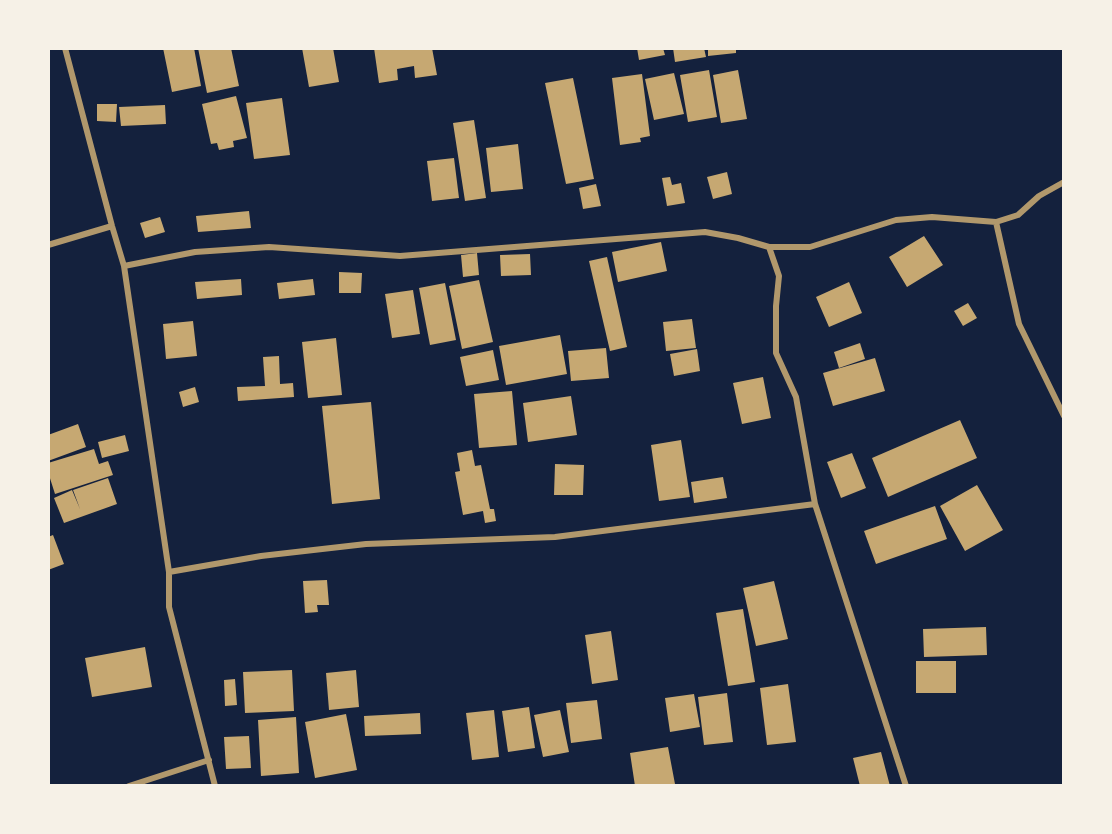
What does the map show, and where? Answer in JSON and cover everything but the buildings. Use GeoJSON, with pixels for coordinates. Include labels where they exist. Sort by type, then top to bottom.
{"type":"FeatureCollection","features":[{"type":"Feature","properties":{"kind":"street"},"geometry":{"type":"LineString","coordinates":[[65,48],[124,266],[168,573],[169,607],[215,786]]}},
{"type":"Feature","properties":{"kind":"street"},"geometry":{"type":"LineString","coordinates":[[124,266],[195,252],[269,247],[400,256],[705,232],[769,247],[810,247],[896,219],[932,217],[996,222],[1018,215],[1039,196],[1064,182]]}},
{"type":"Feature","properties":{"kind":"street"},"geometry":{"type":"LineString","coordinates":[[996,222],[1019,324],[1064,416]]}},
{"type":"Feature","properties":{"kind":"street"},"geometry":{"type":"LineString","coordinates":[[48,245],[112,226]]}},
{"type":"Feature","properties":{"kind":"street"},"geometry":{"type":"LineString","coordinates":[[769,247],[779,276],[776,306],[776,353],[796,396],[815,504],[906,786]]}},
{"type":"Feature","properties":{"kind":"street"},"geometry":{"type":"LineString","coordinates":[[168,573],[261,556],[355,545],[555,537],[815,504]]}},
{"type":"Feature","properties":{"kind":"street"},"geometry":{"type":"LineString","coordinates":[[129,786],[209,760]]}}]}
